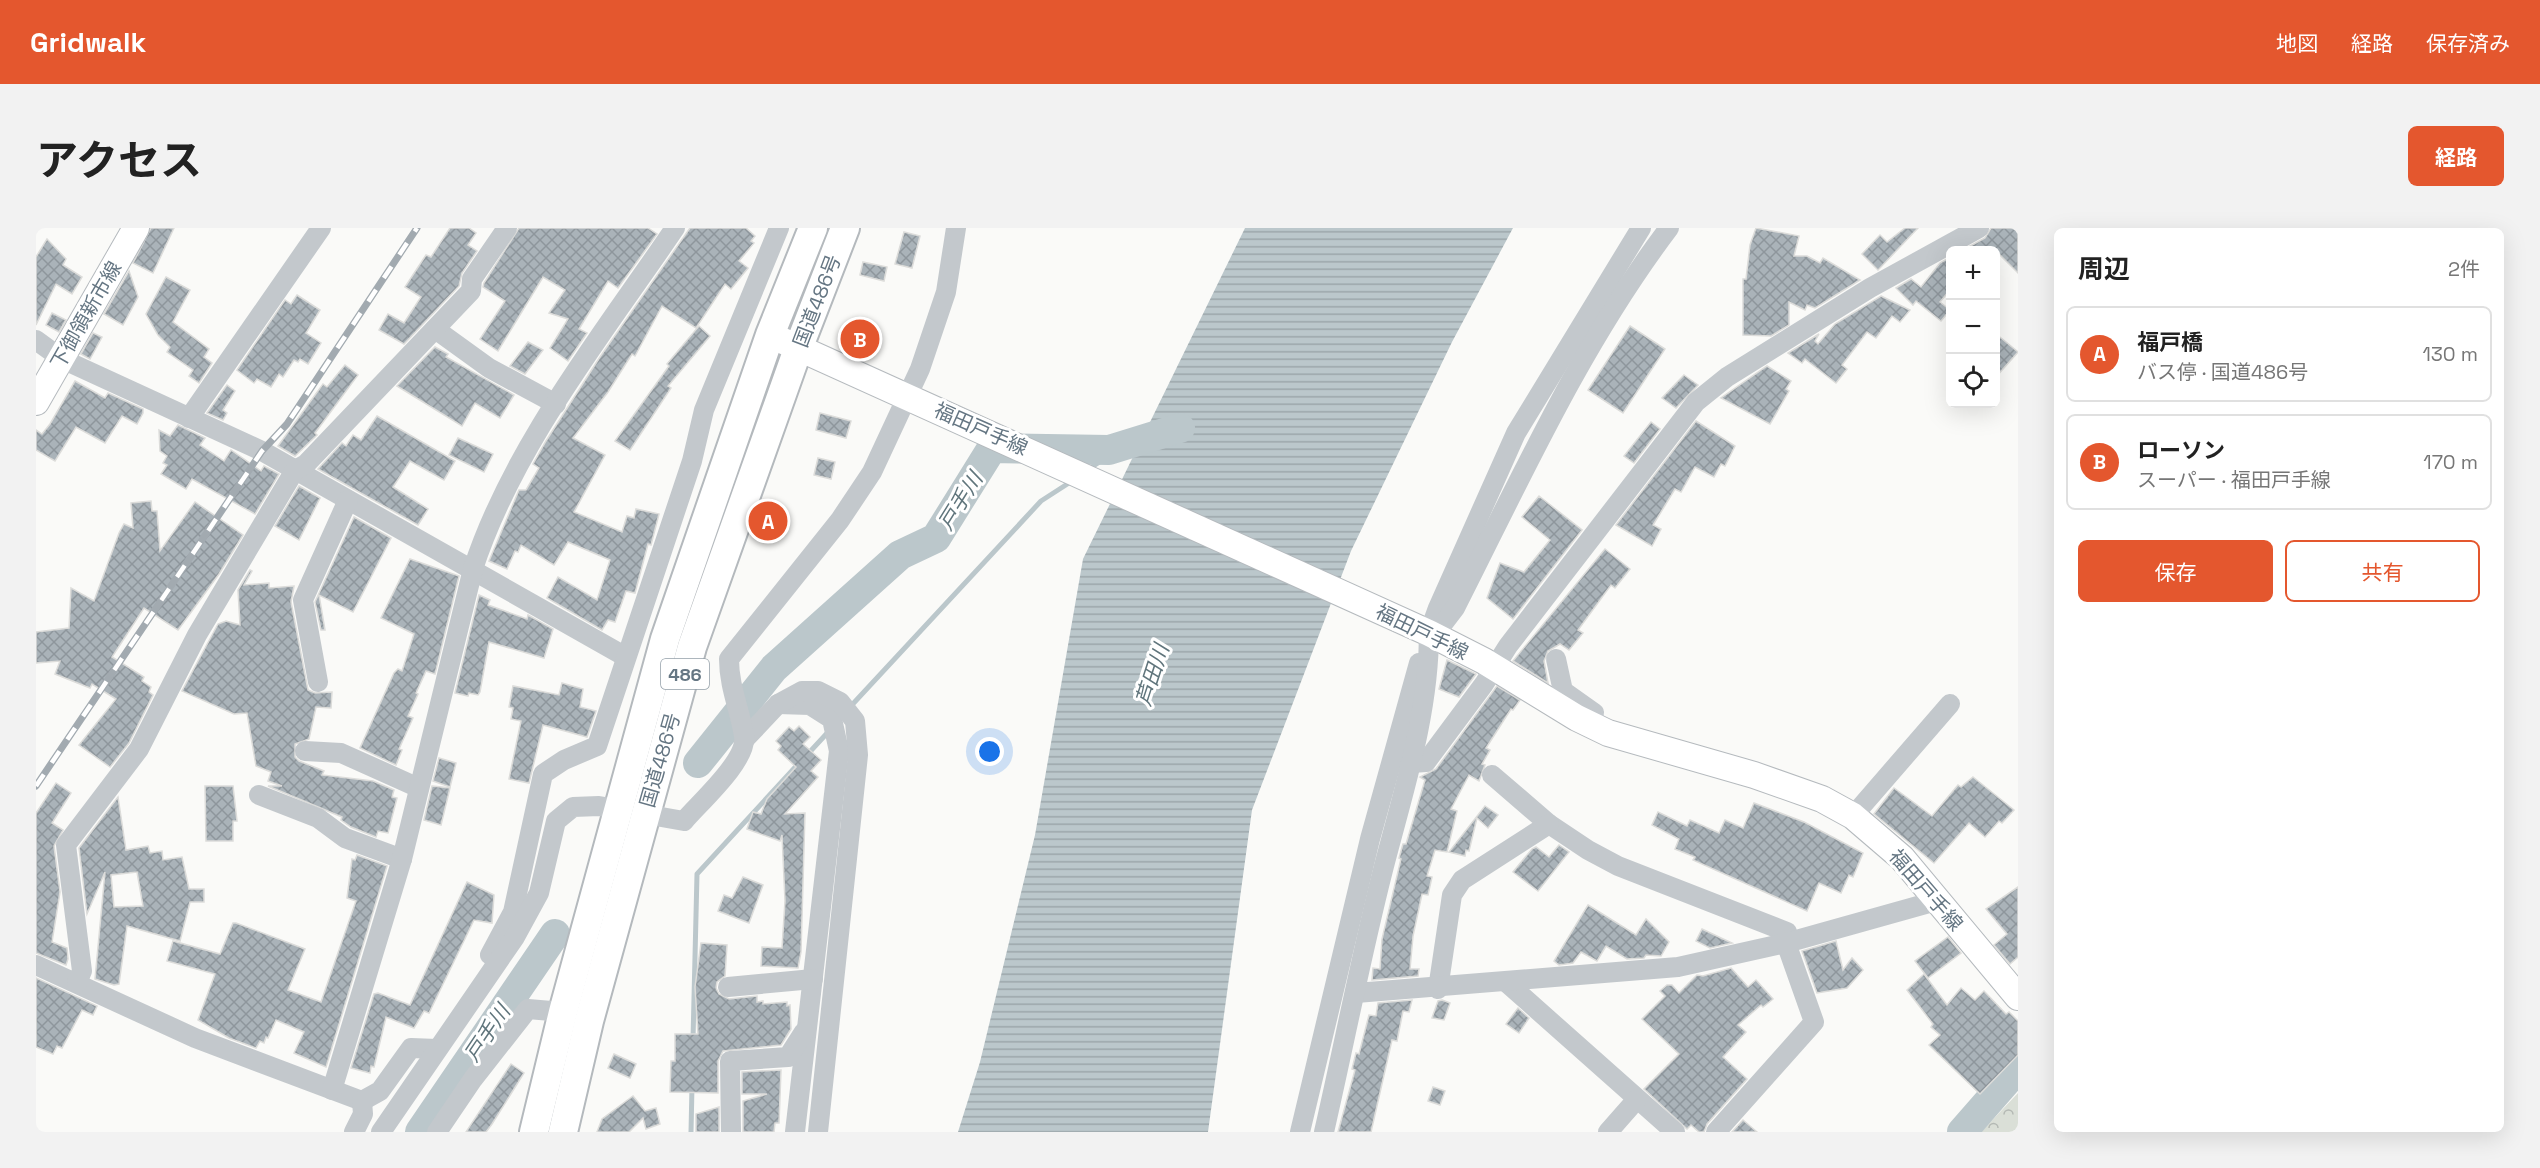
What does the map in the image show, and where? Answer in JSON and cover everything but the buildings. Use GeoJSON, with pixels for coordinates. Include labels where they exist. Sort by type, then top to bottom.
{"type":"FeatureCollection","features":[{"type":"Feature","properties":{"kind":"highway","name":"国道486号"},"geometry":{"type":"LineString","coordinates":[[563,1132],[589,1021],[665,639],[770,335],[813,228]]}},
{"type":"Feature","properties":{"kind":"highway","name":"国道486号"},"geometry":{"type":"LineString","coordinates":[[534,1132],[563,1012],[631,812],[798,349],[845,228]]}},
{"type":"Feature","properties":{"kind":"main road","name":"下御領新市線"},"geometry":{"type":"LineString","coordinates":[[36,402],[136,228]]}},
{"type":"Feature","properties":{"kind":"main road","name":"福田戸手線"},"geometry":{"type":"LineString","coordinates":[[770,335],[934,407],[1425,631],[1494,667],[1608,733],[1822,799],[1853,816],[1902,858],[2018,997]]}},
{"type":"Feature","properties":{"kind":"street"},"geometry":{"type":"LineString","coordinates":[[189,418],[321,228]]}},
{"type":"Feature","properties":{"kind":"street"},"geometry":{"type":"LineString","coordinates":[[77,984],[82,971],[66,845],[139,749],[197,635],[295,470],[306,464],[471,291],[472,279],[507,228]]}},
{"type":"Feature","properties":{"kind":"street"},"geometry":{"type":"LineString","coordinates":[[332,1090],[402,859],[473,569],[485,533],[514,474],[556,404],[675,228]]}},
{"type":"Feature","properties":{"kind":"street"},"geometry":{"type":"LineString","coordinates":[[381,1132],[487,961],[513,912],[543,774],[564,760],[597,746],[692,460],[704,410],[779,228]]}},
{"type":"Feature","properties":{"kind":"street"},"geometry":{"type":"LineString","coordinates":[[745,739],[729,680],[729,659],[840,520],[872,472],[908,396],[946,291],[956,228]]}},
{"type":"Feature","properties":{"kind":"street"},"geometry":{"type":"LineString","coordinates":[[1300,1132],[1370,839],[1425,631],[1516,433],[1641,228]]}},
{"type":"Feature","properties":{"kind":"street"},"geometry":{"type":"LineString","coordinates":[[1425,631],[1442,625],[1455,608],[1588,348],[1635,273],[1669,228]]}},
{"type":"Feature","properties":{"kind":"street"},"geometry":{"type":"LineString","coordinates":[[1412,763],[1426,762],[1508,646],[1696,402],[1726,377],[1821,318],[1979,228]]}},
{"type":"Feature","properties":{"kind":"street"},"geometry":{"type":"LineString","coordinates":[[435,329],[489,368],[556,404]]}},
{"type":"Feature","properties":{"kind":"street"},"geometry":{"type":"LineString","coordinates":[[36,339],[62,359],[262,452],[626,657]]}},
{"type":"Feature","properties":{"kind":"street"},"geometry":{"type":"LineString","coordinates":[[318,682],[303,600],[348,500]]}},
{"type":"Feature","properties":{"kind":"street"},"geometry":{"type":"LineString","coordinates":[[1324,1132],[1383,872],[1412,763],[1427,683],[1425,631]]}},
{"type":"Feature","properties":{"kind":"street"},"geometry":{"type":"LineString","coordinates":[[1556,659],[1563,691],[1594,713],[1591,724]]}},
{"type":"Feature","properties":{"kind":"street"},"geometry":{"type":"LineString","coordinates":[[431,1049],[515,937],[539,892],[556,821],[573,807],[599,806],[684,821],[735,764],[745,739],[778,704],[802,691],[819,691],[840,702],[855,721],[858,755],[818,1132]]}},
{"type":"Feature","properties":{"kind":"street"},"geometry":{"type":"LineString","coordinates":[[778,704],[810,705],[832,719],[840,751],[795,1132]]}},
{"type":"Feature","properties":{"kind":"street"},"geometry":{"type":"LineString","coordinates":[[1853,816],[1950,704]]}},
{"type":"Feature","properties":{"kind":"street"},"geometry":{"type":"LineString","coordinates":[[305,752],[341,753],[419,788]]}},
{"type":"Feature","properties":{"kind":"street"},"geometry":{"type":"LineString","coordinates":[[1492,775],[1550,824],[1588,850],[1618,866],[1787,932],[1786,943],[1814,1022],[1716,1132]]}},
{"type":"Feature","properties":{"kind":"street"},"geometry":{"type":"LineString","coordinates":[[259,795],[318,818],[345,838],[402,859]]}},
{"type":"Feature","properties":{"kind":"street"},"geometry":{"type":"LineString","coordinates":[[1438,989],[1452,895],[1462,880],[1550,824]]}},
{"type":"Feature","properties":{"kind":"street"},"geometry":{"type":"LineString","coordinates":[[1356,993],[1438,989],[1678,968],[1786,943],[1936,901]]}},
{"type":"Feature","properties":{"kind":"street"},"geometry":{"type":"LineString","coordinates":[[36,965],[195,1038],[362,1101],[380,1091],[411,1048],[431,1049]]}},
{"type":"Feature","properties":{"kind":"street"},"geometry":{"type":"LineString","coordinates":[[728,987],[813,979]]}},
{"type":"Feature","properties":{"kind":"street"},"geometry":{"type":"LineString","coordinates":[[1506,982],[1675,1132]]}},
{"type":"Feature","properties":{"kind":"street"},"geometry":{"type":"LineString","coordinates":[[437,1132],[473,1079],[528,1009],[563,1012]]}},
{"type":"Feature","properties":{"kind":"street"},"geometry":{"type":"LineString","coordinates":[[731,1132],[730,1060],[788,1057],[807,1027]]}},
{"type":"Feature","properties":{"kind":"street"},"geometry":{"type":"LineString","coordinates":[[1608,1132],[1637,1099]]}},
{"type":"Feature","properties":{"kind":"street"},"geometry":{"type":"LineString","coordinates":[[354,1132],[363,1114],[362,1101]]}},
{"type":"Feature","properties":{"kind":"green space"},"geometry":{"type":"Polygon","coordinates":[[[2018,1093],[2018,1132],[1981,1132],[2018,1093]]]}},
{"type":"Feature","properties":{"kind":"water","name":"芦田川"},"geometry":{"type":"Polygon","coordinates":[[[1245,228],[1513,228],[1452,342],[1351,551],[1252,810],[1208,1132],[958,1132],[980,1062],[1035,835],[1083,559],[1245,228]]]}},
{"type":"Feature","properties":{"kind":"waterway","name":"戸手川"},"geometry":{"type":"LineString","coordinates":[[698,763],[774,668],[900,555],[936,538],[992,448],[1109,450],[1180,428]]}},
{"type":"Feature","properties":{"kind":"waterway"},"geometry":{"type":"LineString","coordinates":[[1087,470],[1109,456],[1146,442]]}},
{"type":"Feature","properties":{"kind":"waterway"},"geometry":{"type":"LineString","coordinates":[[850,707],[1041,501],[1072,481]]}},
{"type":"Feature","properties":{"kind":"waterway"},"geometry":{"type":"LineString","coordinates":[[806,756],[830,730]]}},
{"type":"Feature","properties":{"kind":"waterway"},"geometry":{"type":"LineString","coordinates":[[693,1040],[697,874],[799,763]]}},
{"type":"Feature","properties":{"kind":"waterway","name":"戸手川"},"geometry":{"type":"LineString","coordinates":[[420,1132],[555,934]]}},
{"type":"Feature","properties":{"kind":"waterway"},"geometry":{"type":"LineString","coordinates":[[1962,1132],[2018,1068]]}},
{"type":"Feature","properties":{"kind":"waterway"},"geometry":{"type":"LineString","coordinates":[[691,1132],[692,1086]]}},
{"type":"Feature","properties":{"kind":"railway"},"geometry":{"type":"LineString","coordinates":[[36,786],[262,451],[287,424],[417,228]]}},
{"type":"Feature","properties":{"kind":"place","name":"ローソン"},"geometry":{"type":"Point","coordinates":[860,339]}},
{"type":"Feature","properties":{"kind":"place","name":"福戸橋"},"geometry":{"type":"Point","coordinates":[768,521]}}]}
